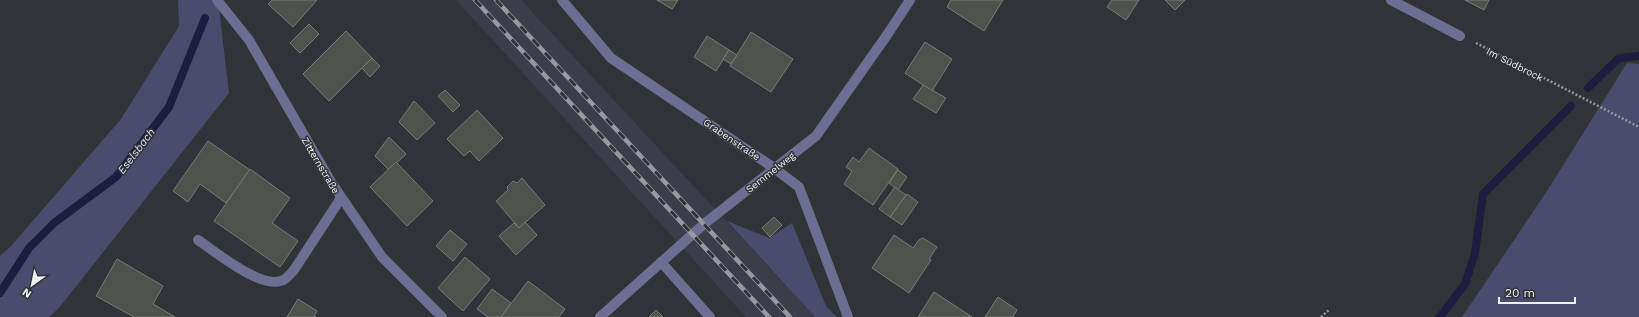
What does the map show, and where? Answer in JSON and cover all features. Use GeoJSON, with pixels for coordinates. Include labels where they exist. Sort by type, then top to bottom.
{"type":"FeatureCollection","features":[{"type":"Feature","properties":{"kind":"street","name":"Zitternstraße"},"geometry":{"type":"LineString","coordinates":[[217,0],[249,40],[331,182],[382,257],[442,317]]}},
{"type":"Feature","properties":{"kind":"street","name":"Grabenstraße"},"geometry":{"type":"LineString","coordinates":[[562,0],[610,58],[774,168],[799,187],[848,317]]}},
{"type":"Feature","properties":{"kind":"street","name":"Semmelweg"},"geometry":{"type":"LineString","coordinates":[[600,317],[704,224],[816,136],[910,0]]}},
{"type":"Feature","properties":{"kind":"street"},"geometry":{"type":"LineString","coordinates":[[1391,0],[1460,36]]}},
{"type":"Feature","properties":{"kind":"street"},"geometry":{"type":"LineString","coordinates":[[198,240],[255,278],[272,282],[284,280],[294,270],[341,198]]}},
{"type":"Feature","properties":{"kind":"street"},"geometry":{"type":"LineString","coordinates":[[661,262],[710,317]]}},
{"type":"Feature","properties":{"kind":"path","name":"Im Südbrock"},"geometry":{"type":"LineString","coordinates":[[1460,36],[1639,127]]}},
{"type":"Feature","properties":{"kind":"path"},"geometry":{"type":"LineString","coordinates":[[1321,317],[1329,310]]}},
{"type":"Feature","properties":{"kind":"shaded area"},"geometry":{"type":"Polygon","coordinates":[[[178,0],[218,0],[229,93],[59,308],[49,317],[0,317],[0,256],[11,246],[121,119],[179,26],[178,0]]]}},
{"type":"Feature","properties":{"kind":"shaded area"},"geometry":{"type":"Polygon","coordinates":[[[456,0],[521,0],[815,317],[746,317],[456,0]]]}},
{"type":"Feature","properties":{"kind":"shaded area"},"geometry":{"type":"Polygon","coordinates":[[[1627,63],[1639,64],[1639,317],[1462,317],[1547,191],[1627,63]]]}},
{"type":"Feature","properties":{"kind":"shaded area"},"geometry":{"type":"Polygon","coordinates":[[[727,221],[769,238],[792,223],[826,306],[837,317],[815,317],[727,221]]]}},
{"type":"Feature","properties":{"kind":"building"},"geometry":{"type":"Polygon","coordinates":[[[272,0],[317,0],[293,27],[268,4],[272,0]]]}},
{"type":"Feature","properties":{"kind":"building"},"geometry":{"type":"Polygon","coordinates":[[[657,0],[678,0],[672,9],[657,0]]]}},
{"type":"Feature","properties":{"kind":"building"},"geometry":{"type":"Polygon","coordinates":[[[951,0],[1003,0],[984,31],[947,7],[951,0]]]}},
{"type":"Feature","properties":{"kind":"building"},"geometry":{"type":"Polygon","coordinates":[[[1112,0],[1139,0],[1126,20],[1107,7],[1112,0]]]}},
{"type":"Feature","properties":{"kind":"building"},"geometry":{"type":"Polygon","coordinates":[[[1165,0],[1185,0],[1175,10],[1165,0]]]}},
{"type":"Feature","properties":{"kind":"building"},"geometry":{"type":"Polygon","coordinates":[[[1465,0],[1489,0],[1484,10],[1465,0]]]}},
{"type":"Feature","properties":{"kind":"building"},"geometry":{"type":"Polygon","coordinates":[[[309,24],[319,34],[300,53],[290,43],[309,24]]]}},
{"type":"Feature","properties":{"kind":"building"},"geometry":{"type":"Polygon","coordinates":[[[346,31],[372,58],[329,101],[303,74],[346,31]]]}},
{"type":"Feature","properties":{"kind":"building"},"geometry":{"type":"Polygon","coordinates":[[[751,32],[793,59],[771,92],[730,66],[751,32]]]}},
{"type":"Feature","properties":{"kind":"building"},"geometry":{"type":"Polygon","coordinates":[[[707,36],[729,50],[716,71],[694,57],[707,36]]]}},
{"type":"Feature","properties":{"kind":"building"},"geometry":{"type":"Polygon","coordinates":[[[925,42],[952,59],[932,91],[905,73],[925,42]]]}},
{"type":"Feature","properties":{"kind":"building"},"geometry":{"type":"Polygon","coordinates":[[[729,50],[737,55],[731,64],[723,59],[729,50]]]}},
{"type":"Feature","properties":{"kind":"building"},"geometry":{"type":"Polygon","coordinates":[[[372,58],[380,66],[370,77],[362,68],[372,58]]]}},
{"type":"Feature","properties":{"kind":"building"},"geometry":{"type":"Polygon","coordinates":[[[923,85],[946,98],[936,113],[913,99],[923,85]]]}},
{"type":"Feature","properties":{"kind":"building"},"geometry":{"type":"Polygon","coordinates":[[[445,90],[460,105],[453,112],[438,96],[445,90]]]}},
{"type":"Feature","properties":{"kind":"building"},"geometry":{"type":"Polygon","coordinates":[[[414,101],[435,123],[417,140],[399,122],[414,101]]]}},
{"type":"Feature","properties":{"kind":"building"},"geometry":{"type":"Polygon","coordinates":[[[477,110],[503,138],[479,161],[470,151],[464,156],[447,139],[477,110]]]}},
{"type":"Feature","properties":{"kind":"building"},"geometry":{"type":"Polygon","coordinates":[[[389,137],[406,154],[389,170],[375,156],[389,137]]]}},
{"type":"Feature","properties":{"kind":"building"},"geometry":{"type":"Polygon","coordinates":[[[208,141],[250,170],[226,203],[200,184],[188,202],[173,191],[208,141]]]}},
{"type":"Feature","properties":{"kind":"building"},"geometry":{"type":"Polygon","coordinates":[[[869,148],[898,169],[873,205],[844,184],[852,171],[846,167],[853,157],[859,162],[869,148]]]}},
{"type":"Feature","properties":{"kind":"building"},"geometry":{"type":"Polygon","coordinates":[[[396,162],[433,201],[407,226],[370,187],[396,162]]]}},
{"type":"Feature","properties":{"kind":"building"},"geometry":{"type":"Polygon","coordinates":[[[250,169],[290,198],[272,223],[298,241],[280,267],[214,221],[250,169]]]}},
{"type":"Feature","properties":{"kind":"building"},"geometry":{"type":"Polygon","coordinates":[[[898,170],[907,177],[898,190],[889,183],[898,170]]]}},
{"type":"Feature","properties":{"kind":"building"},"geometry":{"type":"Polygon","coordinates":[[[522,178],[545,205],[519,228],[496,201],[508,190],[507,187],[513,181],[517,183],[522,178]]]}},
{"type":"Feature","properties":{"kind":"building"},"geometry":{"type":"Polygon","coordinates":[[[895,187],[906,195],[890,217],[879,209],[895,187]]]}},
{"type":"Feature","properties":{"kind":"building"},"geometry":{"type":"Polygon","coordinates":[[[907,194],[918,202],[902,225],[890,217],[907,194]]]}},
{"type":"Feature","properties":{"kind":"building"},"geometry":{"type":"Polygon","coordinates":[[[774,217],[782,225],[770,237],[762,228],[774,217]]]}},
{"type":"Feature","properties":{"kind":"building"},"geometry":{"type":"Polygon","coordinates":[[[525,222],[537,235],[516,255],[499,236],[514,223],[519,228],[525,222]]]}},
{"type":"Feature","properties":{"kind":"building"},"geometry":{"type":"Polygon","coordinates":[[[450,230],[467,244],[453,261],[436,246],[450,230]]]}},
{"type":"Feature","properties":{"kind":"building"},"geometry":{"type":"Polygon","coordinates":[[[894,235],[913,248],[919,240],[923,238],[937,247],[929,259],[931,260],[909,293],[872,268],[894,235]]]}},
{"type":"Feature","properties":{"kind":"building"},"geometry":{"type":"Polygon","coordinates":[[[465,257],[490,279],[463,311],[438,288],[465,257]]]}},
{"type":"Feature","properties":{"kind":"building"},"geometry":{"type":"Polygon","coordinates":[[[117,259],[163,286],[153,304],[175,317],[134,317],[96,296],[117,259]]]}},
{"type":"Feature","properties":{"kind":"building"},"geometry":{"type":"Polygon","coordinates":[[[528,281],[565,309],[559,317],[501,317],[528,281]]]}},
{"type":"Feature","properties":{"kind":"building"},"geometry":{"type":"Polygon","coordinates":[[[492,289],[511,303],[501,317],[488,317],[477,309],[492,289]]]}},
{"type":"Feature","properties":{"kind":"building"},"geometry":{"type":"Polygon","coordinates":[[[934,292],[972,317],[918,317],[934,292]]]}},
{"type":"Feature","properties":{"kind":"building"},"geometry":{"type":"Polygon","coordinates":[[[998,297],[1017,310],[1013,317],[985,317],[998,297]]]}},
{"type":"Feature","properties":{"kind":"building"},"geometry":{"type":"Polygon","coordinates":[[[298,299],[317,311],[314,316],[316,317],[287,317],[298,299]]]}},
{"type":"Feature","properties":{"kind":"building"},"geometry":{"type":"Polygon","coordinates":[[[656,310],[663,317],[649,317],[656,310]]]}},
{"type":"Feature","properties":{"kind":"waterway","name":"Eselsbach"},"geometry":{"type":"LineString","coordinates":[[0,293],[29,248],[54,223],[116,177],[169,107],[205,18]]}},
{"type":"Feature","properties":{"kind":"waterway"},"geometry":{"type":"LineString","coordinates":[[1588,88],[1619,58],[1639,56]]}},
{"type":"Feature","properties":{"kind":"waterway"},"geometry":{"type":"LineString","coordinates":[[1440,317],[1465,284],[1475,253],[1483,194],[1571,106]]}},
{"type":"Feature","properties":{"kind":"railway"},"geometry":{"type":"LineString","coordinates":[[475,0],[769,317]]}},
{"type":"Feature","properties":{"kind":"railway"},"geometry":{"type":"LineString","coordinates":[[496,0],[790,317]]}}]}
